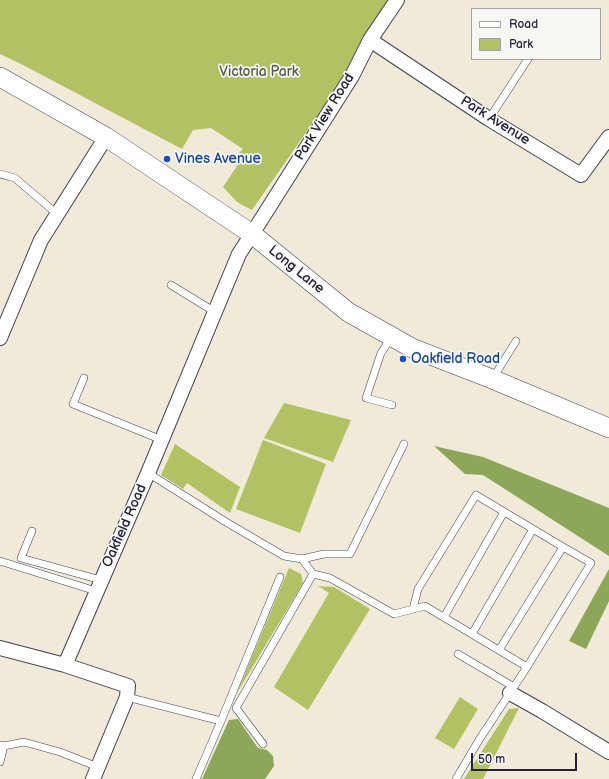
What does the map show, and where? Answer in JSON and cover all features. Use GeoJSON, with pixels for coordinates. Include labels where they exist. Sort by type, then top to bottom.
{"type":"FeatureCollection","features":[{"type":"Feature","properties":{"kind":"street","name":"Park View Road"},"geometry":{"type":"LineString","coordinates":[[252,234],[352,76],[370,40],[397,0]]}},
{"type":"Feature","properties":{"kind":"street","name":"Park Avenue"},"geometry":{"type":"LineString","coordinates":[[370,40],[489,119],[581,175],[609,137]]}},
{"type":"Feature","properties":{"kind":"street","name":"Long Lane"},"geometry":{"type":"LineString","coordinates":[[0,77],[106,137],[252,234],[348,312],[412,348],[492,379],[609,428]]}},
{"type":"Feature","properties":{"kind":"street"},"geometry":{"type":"LineString","coordinates":[[0,338],[41,240],[106,137]]}},
{"type":"Feature","properties":{"kind":"street","name":"Oakfield Road"},"geometry":{"type":"LineString","coordinates":[[65,665],[162,440],[239,254],[252,234]]}},
{"type":"Feature","properties":{"kind":"street"},"geometry":{"type":"LineString","coordinates":[[0,648],[65,665],[128,692],[95,773]]}},
{"type":"Feature","properties":{"kind":"street"},"geometry":{"type":"LineString","coordinates":[[512,690],[542,711],[609,752]]}},
{"type":"Feature","properties":{"kind":"lane"},"geometry":{"type":"LineString","coordinates":[[489,119],[527,60]]}},
{"type":"Feature","properties":{"kind":"lane"},"geometry":{"type":"LineString","coordinates":[[0,174],[15,178],[57,214]]}},
{"type":"Feature","properties":{"kind":"lane"},"geometry":{"type":"LineString","coordinates":[[171,285],[215,312]]}},
{"type":"Feature","properties":{"kind":"lane"},"geometry":{"type":"LineString","coordinates":[[391,336],[381,353],[366,398],[392,405]]}},
{"type":"Feature","properties":{"kind":"lane"},"geometry":{"type":"LineString","coordinates":[[492,379],[516,341]]}},
{"type":"Feature","properties":{"kind":"lane"},"geometry":{"type":"LineString","coordinates":[[84,378],[73,404],[162,440]]}},
{"type":"Feature","properties":{"kind":"lane"},"geometry":{"type":"LineString","coordinates":[[148,473],[284,556],[302,559],[324,554],[350,554],[404,444]]}},
{"type":"Feature","properties":{"kind":"lane"},"geometry":{"type":"LineString","coordinates":[[413,609],[418,589],[476,495],[591,563],[456,779]]}},
{"type":"Feature","properties":{"kind":"lane"},"geometry":{"type":"LineString","coordinates":[[444,617],[504,512]]}},
{"type":"Feature","properties":{"kind":"lane"},"geometry":{"type":"LineString","coordinates":[[472,634],[533,529]]}},
{"type":"Feature","properties":{"kind":"lane"},"geometry":{"type":"LineString","coordinates":[[32,531],[21,558],[99,586]]}},
{"type":"Feature","properties":{"kind":"lane"},"geometry":{"type":"LineString","coordinates":[[499,650],[563,547]]}},
{"type":"Feature","properties":{"kind":"lane"},"geometry":{"type":"LineString","coordinates":[[302,559],[313,574],[330,578],[394,614],[426,606],[527,667]]}},
{"type":"Feature","properties":{"kind":"lane"},"geometry":{"type":"LineString","coordinates":[[0,561],[99,586]]}},
{"type":"Feature","properties":{"kind":"lane"},"geometry":{"type":"LineString","coordinates":[[263,744],[236,708],[313,574]]}},
{"type":"Feature","properties":{"kind":"lane"},"geometry":{"type":"LineString","coordinates":[[196,779],[280,577]]}},
{"type":"Feature","properties":{"kind":"lane"},"geometry":{"type":"LineString","coordinates":[[458,654],[512,690]]}},
{"type":"Feature","properties":{"kind":"lane"},"geometry":{"type":"LineString","coordinates":[[128,692],[221,721]]}},
{"type":"Feature","properties":{"kind":"lane"},"geometry":{"type":"LineString","coordinates":[[0,762],[2,745],[24,742],[60,752],[95,773]]}},
{"type":"Feature","properties":{"kind":"green space","name":"Victoria Park"},"geometry":{"type":"Polygon","coordinates":[[[0,0],[398,0],[252,210],[237,202],[223,187],[243,157],[238,154],[243,149],[211,128],[193,130],[182,149],[0,54],[0,0]]]}},
{"type":"Feature","properties":{"kind":"green space"},"geometry":{"type":"Polygon","coordinates":[[[284,403],[351,420],[333,462],[264,438],[284,403]]]}},
{"type":"Feature","properties":{"kind":"green space"},"geometry":{"type":"Polygon","coordinates":[[[263,440],[326,464],[300,533],[236,509],[263,440]]]}},
{"type":"Feature","properties":{"kind":"green space"},"geometry":{"type":"Polygon","coordinates":[[[175,444],[240,487],[230,513],[187,483],[183,489],[161,475],[175,444]]]}},
{"type":"Feature","properties":{"kind":"green space"},"geometry":{"type":"Polygon","coordinates":[[[434,446],[483,457],[609,508],[609,556],[483,475],[465,474],[434,446]]]}},
{"type":"Feature","properties":{"kind":"green space"},"geometry":{"type":"Polygon","coordinates":[[[289,568],[301,574],[303,583],[237,693],[289,568]]]}},
{"type":"Feature","properties":{"kind":"green space"},"geometry":{"type":"Polygon","coordinates":[[[609,569],[609,601],[586,649],[569,641],[609,569]]]}},
{"type":"Feature","properties":{"kind":"green space"},"geometry":{"type":"Polygon","coordinates":[[[318,586],[334,587],[370,609],[308,710],[274,687],[329,593],[318,586]]]}},
{"type":"Feature","properties":{"kind":"green space"},"geometry":{"type":"Polygon","coordinates":[[[460,697],[478,709],[454,749],[435,738],[460,697]]]}},
{"type":"Feature","properties":{"kind":"green space"},"geometry":{"type":"Polygon","coordinates":[[[519,708],[483,779],[464,779],[509,709],[519,708]]]}},
{"type":"Feature","properties":{"kind":"green space"},"geometry":{"type":"Polygon","coordinates":[[[238,719],[258,748],[267,750],[273,756],[274,766],[265,779],[202,779],[229,720],[238,719]]]}},
{"type":"Feature","properties":{"kind":"place","name":"Vines Avenue"},"geometry":{"type":"Point","coordinates":[167,159]}},
{"type":"Feature","properties":{"kind":"place","name":"Oakfield Road"},"geometry":{"type":"Point","coordinates":[403,359]}}]}
